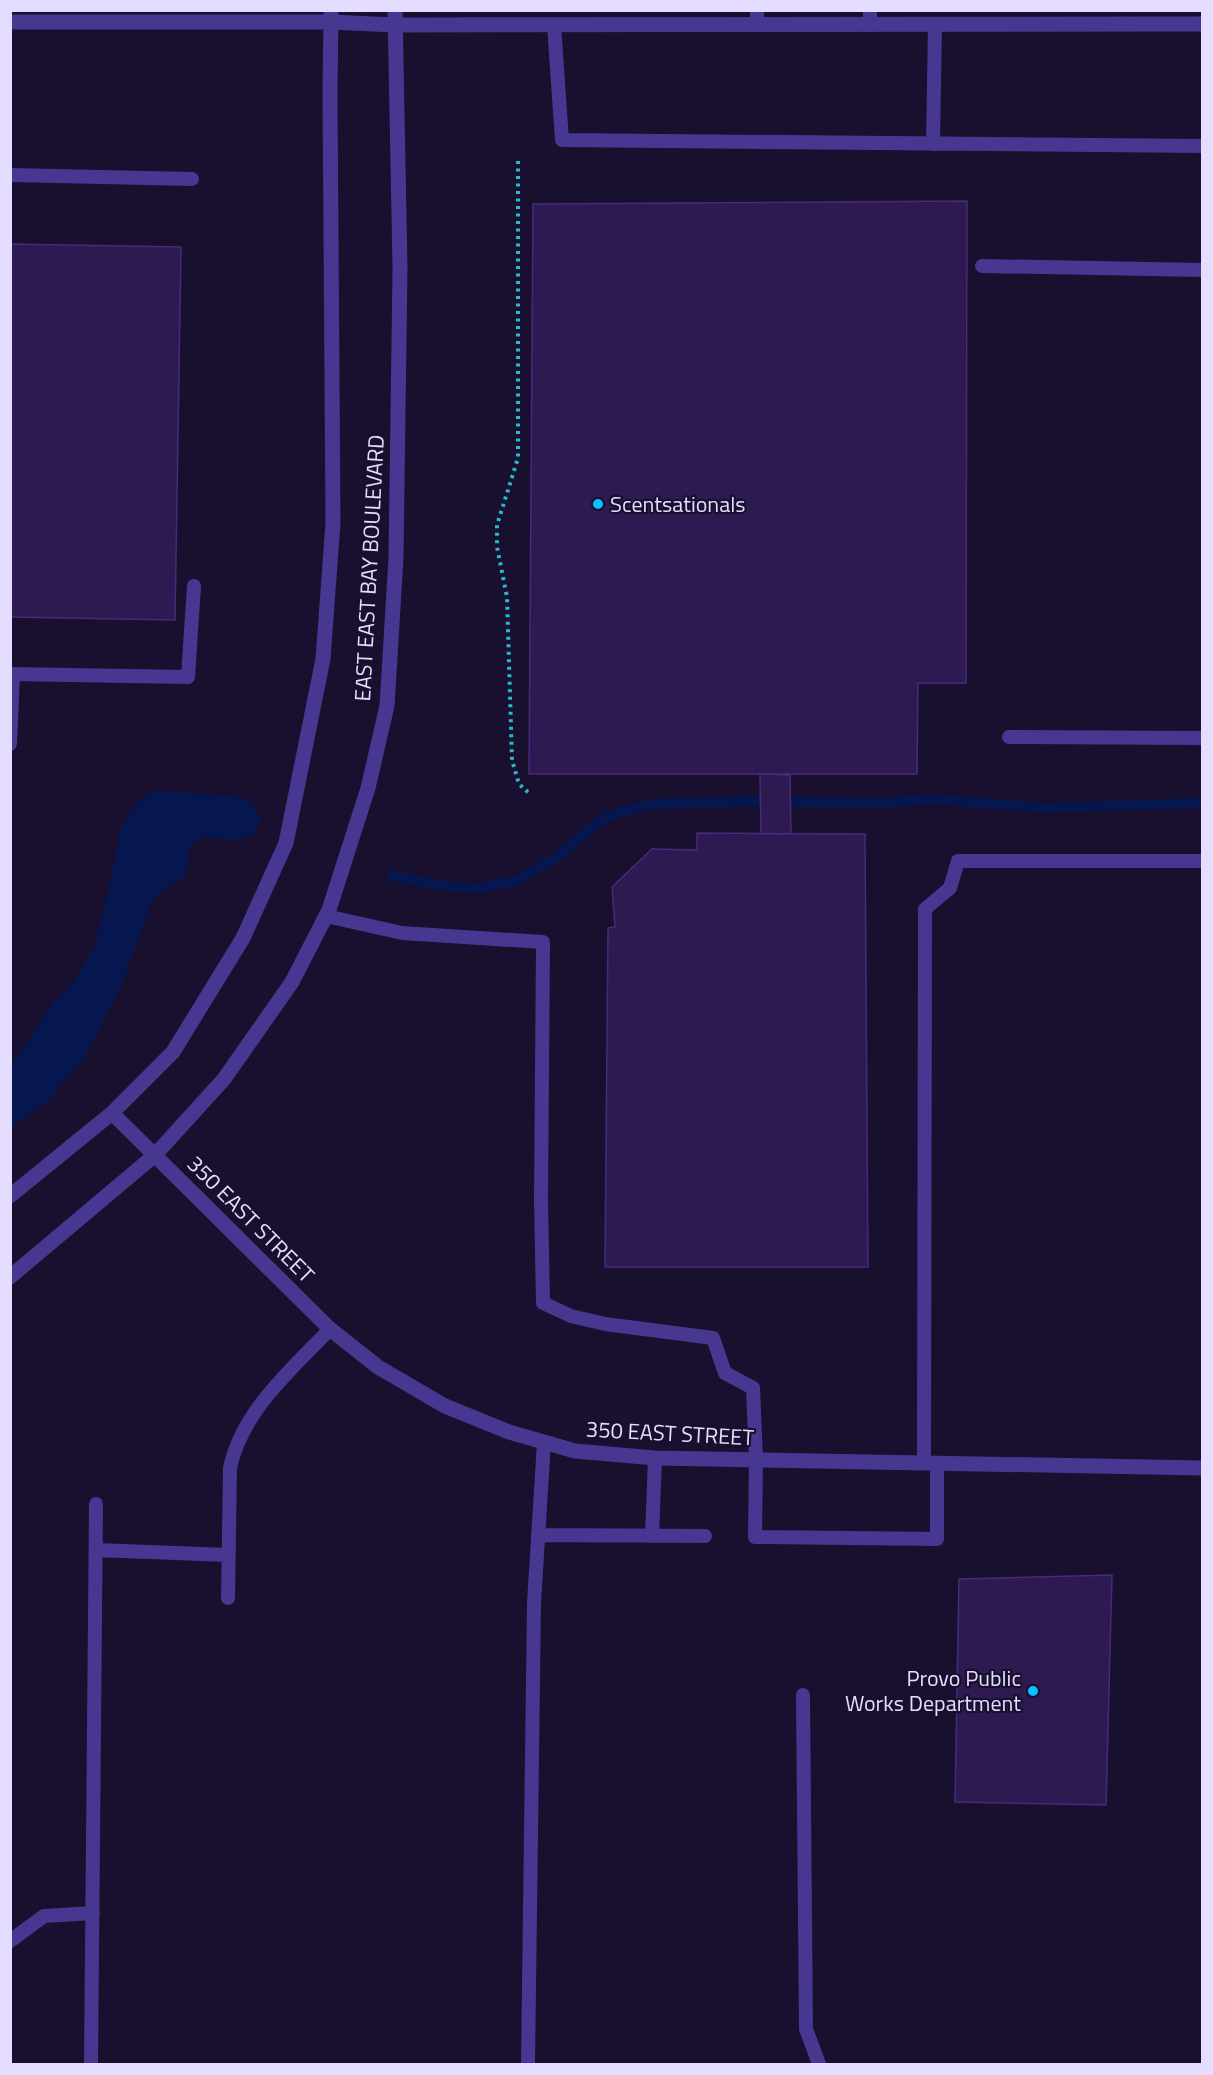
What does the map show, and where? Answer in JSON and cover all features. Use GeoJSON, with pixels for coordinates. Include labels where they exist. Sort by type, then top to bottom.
{"type":"FeatureCollection","features":[{"type":"Feature","properties":{"kind":"street"},"geometry":{"type":"LineString","coordinates":[[10,22],[332,16],[554,25],[757,18],[870,18],[935,24],[1203,24]]}},
{"type":"Feature","properties":{"kind":"street","name":"EAST EAST BAY BOULEVARD"},"geometry":{"type":"LineString","coordinates":[[10,1196],[112,1113],[173,1052],[243,938],[286,843],[323,660],[333,523],[330,112],[332,16]]}},
{"type":"Feature","properties":{"kind":"street","name":"EAST EAST BAY BOULEVARD"},"geometry":{"type":"LineString","coordinates":[[10,1277],[155,1155],[224,1079],[291,982],[326,916],[368,788],[387,706],[396,558],[400,268],[395,18]]}},
{"type":"Feature","properties":{"kind":"street","name":"350 EAST STREET"},"geometry":{"type":"LineString","coordinates":[[112,1113],[330,1329],[378,1367],[445,1406],[509,1432],[575,1450],[655,1458],[1203,1468]]}},
{"type":"Feature","properties":{"kind":"lane"},"geometry":{"type":"LineString","coordinates":[[933,144],[935,24]]}},
{"type":"Feature","properties":{"kind":"lane"},"geometry":{"type":"LineString","coordinates":[[554,25],[562,140],[1203,146]]}},
{"type":"Feature","properties":{"kind":"lane"},"geometry":{"type":"LineString","coordinates":[[10,175],[192,179]]}},
{"type":"Feature","properties":{"kind":"lane"},"geometry":{"type":"LineString","coordinates":[[982,266],[1203,270]]}},
{"type":"Feature","properties":{"kind":"lane"},"geometry":{"type":"LineString","coordinates":[[10,744],[12,674],[188,677],[194,586]]}},
{"type":"Feature","properties":{"kind":"lane"},"geometry":{"type":"LineString","coordinates":[[1009,737],[1203,738]]}},
{"type":"Feature","properties":{"kind":"lane"},"geometry":{"type":"LineString","coordinates":[[326,916],[402,933],[543,942],[543,1303],[571,1317],[605,1324],[713,1338],[725,1373],[753,1388],[756,1460],[754,1537],[937,1539],[930,1463],[925,909],[950,888],[958,861],[1203,861]]}},
{"type":"Feature","properties":{"kind":"lane"},"geometry":{"type":"LineString","coordinates":[[228,1598],[230,1468],[234,1448],[246,1425],[272,1392],[330,1329]]}},
{"type":"Feature","properties":{"kind":"lane"},"geometry":{"type":"LineString","coordinates":[[528,2064],[534,1603],[544,1442]]}},
{"type":"Feature","properties":{"kind":"lane"},"geometry":{"type":"LineString","coordinates":[[652,1536],[655,1458]]}},
{"type":"Feature","properties":{"kind":"lane"},"geometry":{"type":"LineString","coordinates":[[91,2064],[96,1504]]}},
{"type":"Feature","properties":{"kind":"lane"},"geometry":{"type":"LineString","coordinates":[[538,1535],[705,1536]]}},
{"type":"Feature","properties":{"kind":"lane"},"geometry":{"type":"LineString","coordinates":[[96,1550],[228,1555]]}},
{"type":"Feature","properties":{"kind":"lane"},"geometry":{"type":"LineString","coordinates":[[803,1695],[806,2029],[819,2064]]}},
{"type":"Feature","properties":{"kind":"lane"},"geometry":{"type":"LineString","coordinates":[[10,1941],[44,1916],[93,1913]]}},
{"type":"Feature","properties":{"kind":"path"},"geometry":{"type":"LineString","coordinates":[[518,160],[518,458],[500,513],[497,537],[507,597],[512,760],[519,784],[531,795]]}},
{"type":"Feature","properties":{"kind":"shaded area"},"geometry":{"type":"Polygon","coordinates":[[[151,791],[225,795],[248,799],[261,817],[253,837],[232,840],[200,837],[191,844],[185,877],[164,888],[152,901],[120,989],[83,1060],[51,1099],[11,1128],[11,1064],[54,1001],[72,984],[94,947],[121,827],[134,806],[151,791]]]}},
{"type":"Feature","properties":{"kind":"building"},"geometry":{"type":"Polygon","coordinates":[[[967,201],[966,683],[918,683],[917,774],[529,774],[533,204],[967,201]]]}},
{"type":"Feature","properties":{"kind":"building"},"geometry":{"type":"Polygon","coordinates":[[[10,244],[181,247],[175,620],[10,617],[10,244]]]}},
{"type":"Feature","properties":{"kind":"building"},"geometry":{"type":"Polygon","coordinates":[[[760,774],[790,775],[791,834],[761,834],[760,774]]]}},
{"type":"Feature","properties":{"kind":"building"},"geometry":{"type":"Polygon","coordinates":[[[697,833],[865,834],[868,1267],[605,1267],[608,928],[615,927],[612,887],[652,849],[697,850],[697,833]]]}},
{"type":"Feature","properties":{"kind":"building","name":"Provo Public Works Department"},"geometry":{"type":"Polygon","coordinates":[[[1112,1575],[1106,1805],[955,1802],[959,1579],[1112,1575]]]}},
{"type":"Feature","properties":{"kind":"waterway"},"geometry":{"type":"LineString","coordinates":[[392,876],[451,887],[481,888],[518,880],[557,857],[601,820],[623,811],[654,804],[756,801],[881,803],[932,799],[1046,808],[1202,803]]}},
{"type":"Feature","properties":{"kind":"place","name":"Scentsationals"},"geometry":{"type":"Point","coordinates":[598,504]}},
{"type":"Feature","properties":{"kind":"place","name":"Provo Public Works Department"},"geometry":{"type":"Point","coordinates":[1033,1691]}}]}
